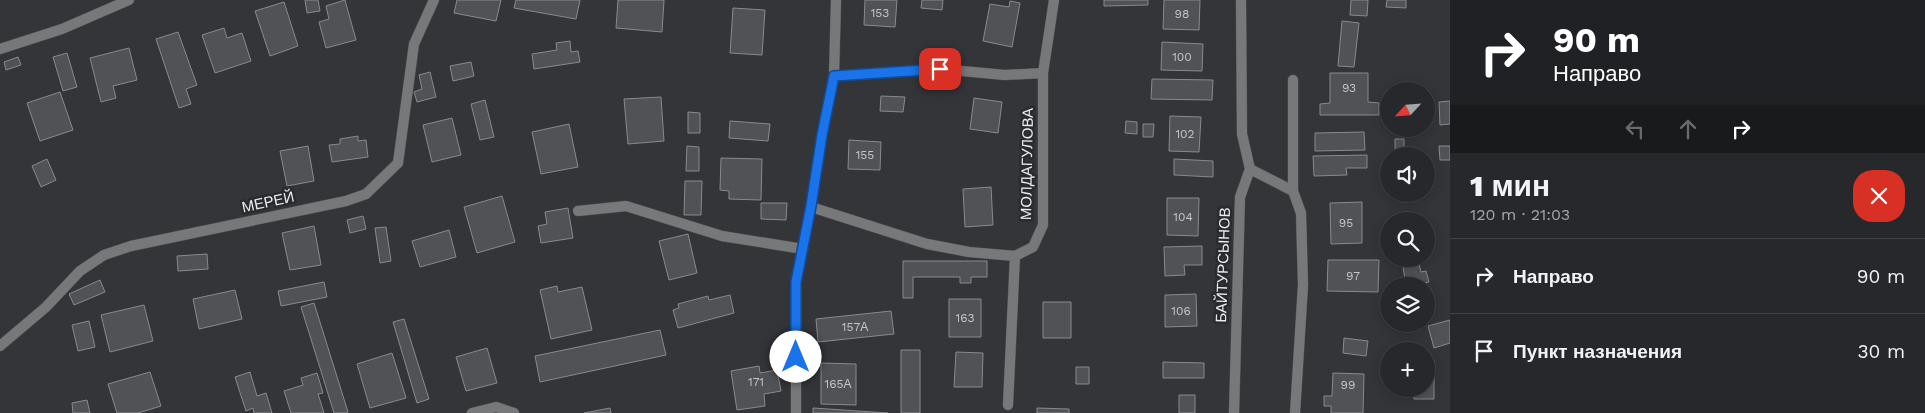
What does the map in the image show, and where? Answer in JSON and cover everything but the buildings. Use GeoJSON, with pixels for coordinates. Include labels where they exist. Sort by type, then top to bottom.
{"type":"FeatureCollection","features":[{"type":"Feature","properties":{"kind":"street"},"geometry":{"type":"LineString","coordinates":[[0,49],[62,28],[129,0]]}},
{"type":"Feature","properties":{"kind":"street","name":"МЕРЕЙ"},"geometry":{"type":"LineString","coordinates":[[0,346],[46,308],[80,271],[104,254],[131,246],[346,201],[366,194],[398,163],[414,44],[434,0]]}},
{"type":"Feature","properties":{"kind":"street"},"geometry":{"type":"LineString","coordinates":[[796,413],[796,282],[834,76],[836,0]]}},
{"type":"Feature","properties":{"kind":"street","name":"МОЛДАГУЛОВА"},"geometry":{"type":"LineString","coordinates":[[1015,256],[1033,247],[1043,225],[1043,73],[1054,0]]}},
{"type":"Feature","properties":{"kind":"street"},"geometry":{"type":"LineString","coordinates":[[1241,0],[1242,134],[1250,169],[1294,190]]}},
{"type":"Feature","properties":{"kind":"street"},"geometry":{"type":"LineString","coordinates":[[834,76],[940,69],[1005,75],[1043,73]]}},
{"type":"Feature","properties":{"kind":"street"},"geometry":{"type":"LineString","coordinates":[[1293,80],[1294,190],[1301,213],[1303,285],[1296,413]]}},
{"type":"Feature","properties":{"kind":"street","name":"БАЙТУРСЫНОВ"},"geometry":{"type":"LineString","coordinates":[[1234,413],[1240,197],[1250,169]]}},
{"type":"Feature","properties":{"kind":"street"},"geometry":{"type":"LineString","coordinates":[[578,211],[626,206],[722,236],[803,249]]}},
{"type":"Feature","properties":{"kind":"street"},"geometry":{"type":"LineString","coordinates":[[811,206],[927,244],[969,252],[1015,256],[1008,405]]}},
{"type":"Feature","properties":{"kind":"street"},"geometry":{"type":"LineString","coordinates":[[472,413],[496,407],[514,413]]}},
{"type":"Feature","properties":{"kind":"route"},"geometry":{"type":"LineString","coordinates":[[796,357],[796,282],[834,76],[940,69]]}}]}
